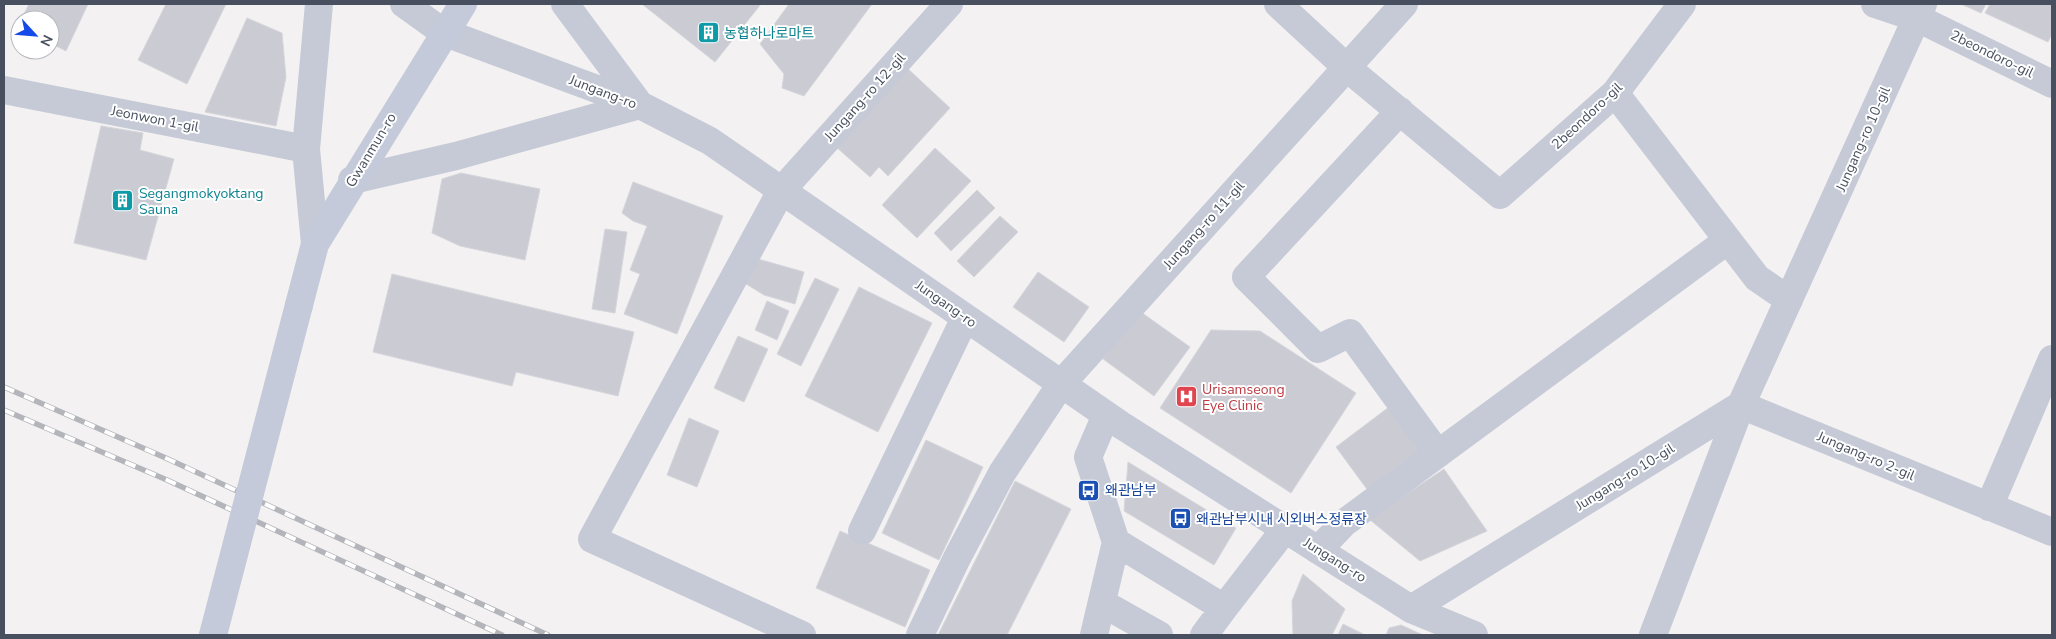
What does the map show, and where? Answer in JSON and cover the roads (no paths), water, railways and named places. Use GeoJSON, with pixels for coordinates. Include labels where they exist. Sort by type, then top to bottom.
{"type":"FeatureCollection","features":[{"type":"Feature","properties":{"kind":"main road","name":"Gwanmun-ro"},"geometry":{"type":"LineString","coordinates":[[213,635],[315,244],[443,32],[463,4]]}},
{"type":"Feature","properties":{"kind":"street"},"geometry":{"type":"LineString","coordinates":[[315,244],[306,148],[319,4]]}},
{"type":"Feature","properties":{"kind":"street","name":"Jungang-ro"},"geometry":{"type":"LineString","coordinates":[[404,4],[443,32],[640,106],[710,142],[1106,415],[1411,609],[1474,635]]}},
{"type":"Feature","properties":{"kind":"street"},"geometry":{"type":"LineString","coordinates":[[352,180],[456,156],[640,106],[565,4]]}},
{"type":"Feature","properties":{"kind":"street","name":"Jungang-ro 12-gil"},"geometry":{"type":"LineString","coordinates":[[802,635],[592,539],[781,191],[949,4]]}},
{"type":"Feature","properties":{"kind":"street"},"geometry":{"type":"LineString","coordinates":[[1278,4],[1346,67],[1400,112],[1246,277],[1318,349],[1350,334],[1438,454]]}},
{"type":"Feature","properties":{"kind":"street","name":"Jungang-ro 11-gil"},"geometry":{"type":"LineString","coordinates":[[920,635],[957,558],[1002,473],[1061,384],[1404,4]]}},
{"type":"Feature","properties":{"kind":"street","name":"2beondoro-gil"},"geometry":{"type":"LineString","coordinates":[[1400,112],[1500,195],[1615,93],[1682,4]]}},
{"type":"Feature","properties":{"kind":"street","name":"2beondoro-gil"},"geometry":{"type":"LineString","coordinates":[[1875,4],[1920,11],[2052,84]]}},
{"type":"Feature","properties":{"kind":"street","name":"Jungang-ro 10-gil"},"geometry":{"type":"LineString","coordinates":[[1411,609],[1741,405],[1920,11]]}},
{"type":"Feature","properties":{"kind":"street","name":"Jeonwon 1-gil"},"geometry":{"type":"LineString","coordinates":[[4,90],[306,148]]}},
{"type":"Feature","properties":{"kind":"street"},"geometry":{"type":"LineString","coordinates":[[1615,93],[1757,278],[1789,300]]}},
{"type":"Feature","properties":{"kind":"street"},"geometry":{"type":"LineString","coordinates":[[1318,550],[1344,523],[1728,240]]}},
{"type":"Feature","properties":{"kind":"street"},"geometry":{"type":"LineString","coordinates":[[862,531],[965,318]]}},
{"type":"Feature","properties":{"kind":"street"},"geometry":{"type":"LineString","coordinates":[[1989,507],[2052,359]]}},
{"type":"Feature","properties":{"kind":"street"},"geometry":{"type":"LineString","coordinates":[[1653,635],[1741,405]]}},
{"type":"Feature","properties":{"kind":"street","name":"Jungang-ro 2-gil"},"geometry":{"type":"LineString","coordinates":[[1741,405],[2052,532]]}},
{"type":"Feature","properties":{"kind":"street"},"geometry":{"type":"LineString","coordinates":[[1094,635],[1116,542],[1088,457],[1106,415]]}},
{"type":"Feature","properties":{"kind":"street"},"geometry":{"type":"LineString","coordinates":[[1204,635],[1285,529]]}},
{"type":"Feature","properties":{"kind":"street"},"geometry":{"type":"LineString","coordinates":[[1116,542],[1224,608]]}},
{"type":"Feature","properties":{"kind":"street"},"geometry":{"type":"LineString","coordinates":[[1102,603],[1159,635]]}},
{"type":"Feature","properties":{"kind":"railway"},"geometry":{"type":"LineString","coordinates":[[4,387],[168,459],[548,635]]}},
{"type":"Feature","properties":{"kind":"railway"},"geometry":{"type":"LineString","coordinates":[[4,410],[167,480],[502,635]]}},
{"type":"Feature","properties":{"kind":"place","name":"농협하나로마트"},"geometry":{"type":"Point","coordinates":[708,33]}},
{"type":"Feature","properties":{"kind":"place","name":"Segangmokyoktang Sauna"},"geometry":{"type":"Point","coordinates":[123,201]}},
{"type":"Feature","properties":{"kind":"place","name":"Urisamseong Eye Clinic"},"geometry":{"type":"Point","coordinates":[1186,397]}},
{"type":"Feature","properties":{"kind":"place","name":"왜관남부"},"geometry":{"type":"Point","coordinates":[1089,490]}},
{"type":"Feature","properties":{"kind":"place","name":"왜관남부시내 시외버스정류장"},"geometry":{"type":"Point","coordinates":[1180,519]}}]}
